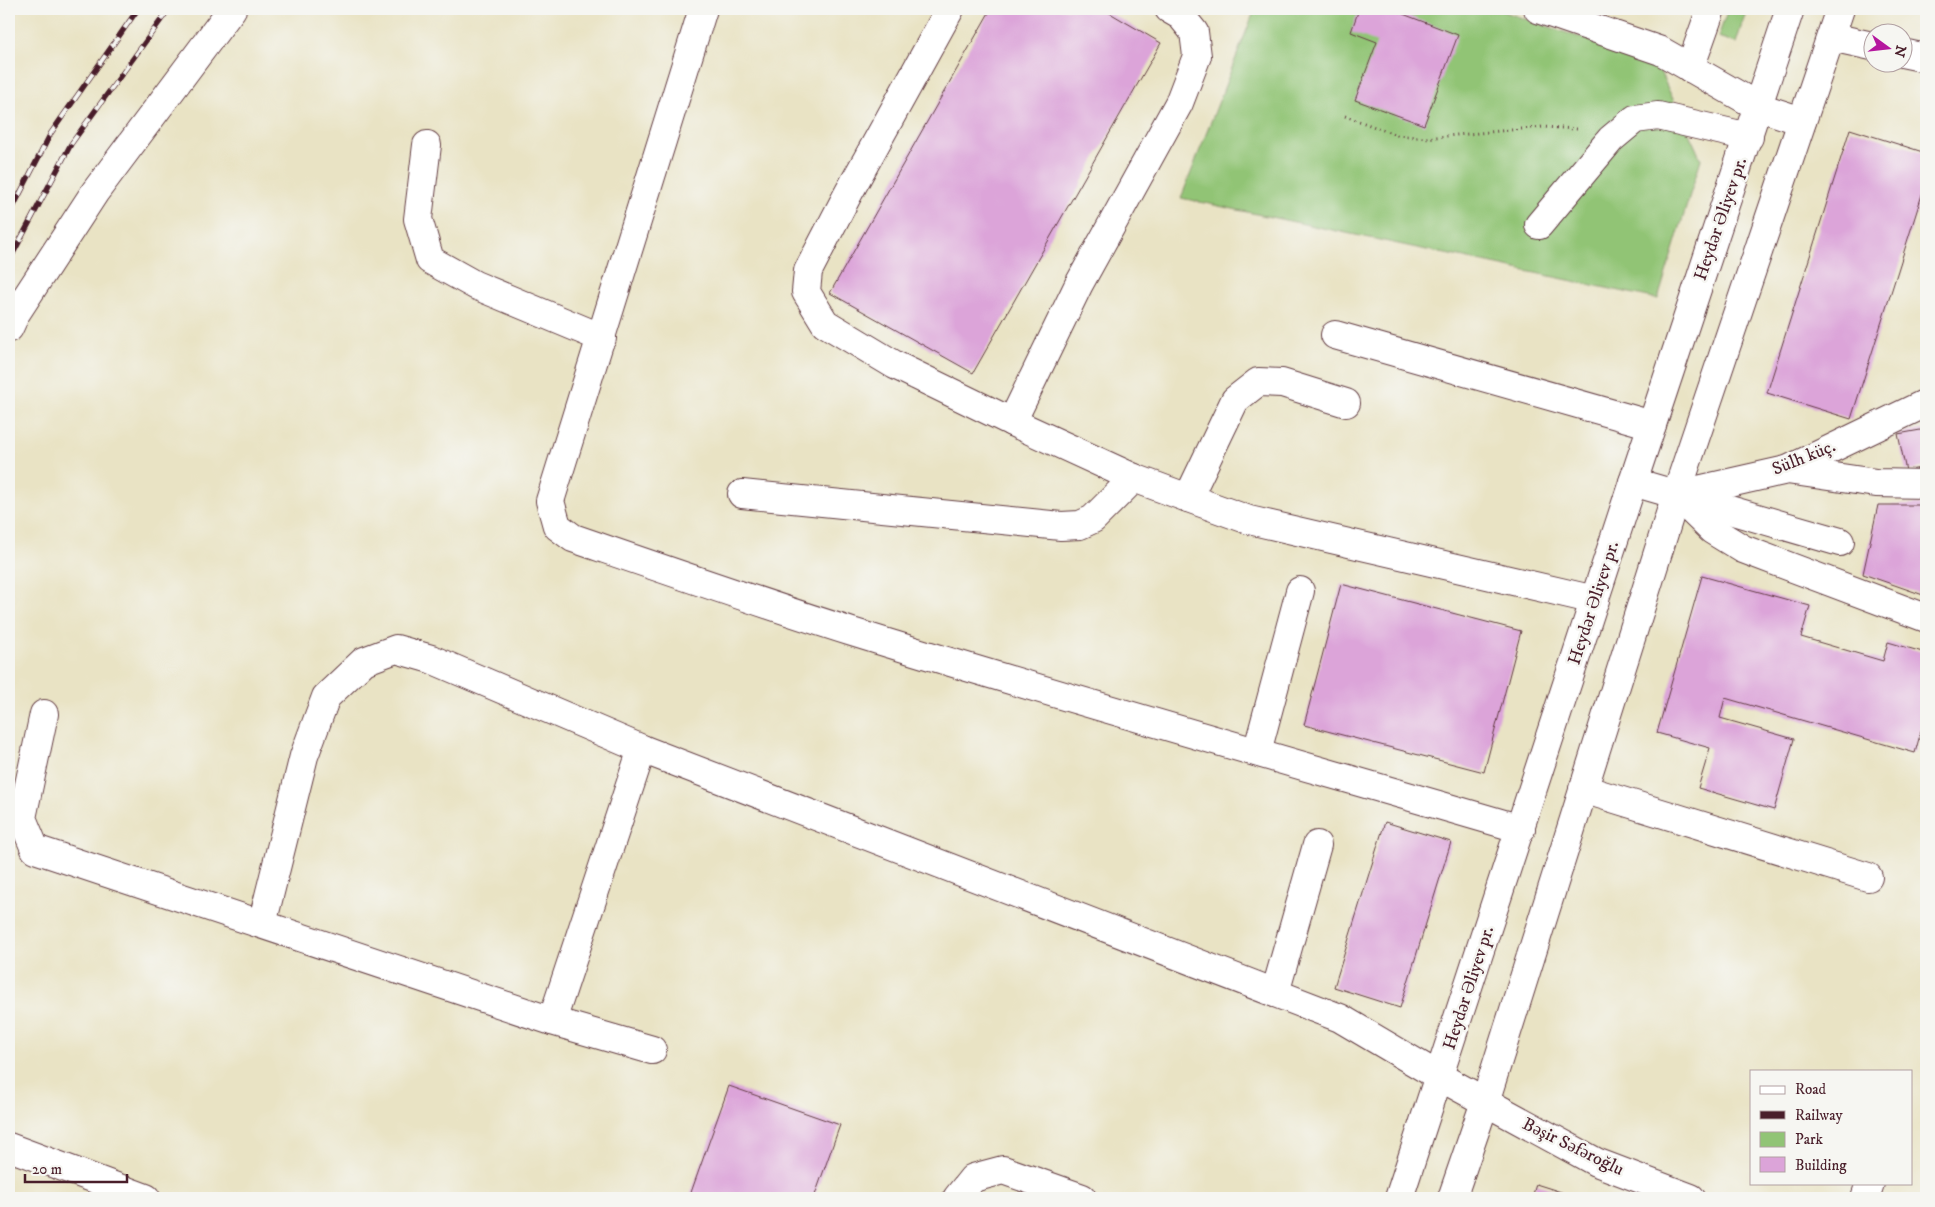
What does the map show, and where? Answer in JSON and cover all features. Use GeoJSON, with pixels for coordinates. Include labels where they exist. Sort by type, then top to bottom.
{"type":"FeatureCollection","features":[{"type":"Feature","properties":{"kind":"street"},"geometry":{"type":"LineString","coordinates":[[9,328],[16,313],[95,192],[232,9]]}},
{"type":"Feature","properties":{"kind":"street"},"geometry":{"type":"LineString","coordinates":[[703,9],[550,501],[557,526],[573,538],[845,629],[1521,830]]}},
{"type":"Feature","properties":{"kind":"street"},"geometry":{"type":"LineString","coordinates":[[950,9],[808,271],[806,292],[825,323],[895,365],[1012,422],[1134,478],[1249,520],[1595,600]]}},
{"type":"Feature","properties":{"kind":"street"},"geometry":{"type":"LineString","coordinates":[[1012,422],[1079,284],[1179,103],[1197,56],[1194,32],[1181,16],[1169,9]]}},
{"type":"Feature","properties":{"kind":"street"},"geometry":{"type":"LineString","coordinates":[[1538,9],[1661,51],[1759,107],[1802,121]]}},
{"type":"Feature","properties":{"kind":"street"},"geometry":{"type":"LineString","coordinates":[[1690,68],[1711,9]]}},
{"type":"Feature","properties":{"kind":"street","name":"Heydər Əliyev pr."},"geometry":{"type":"LineString","coordinates":[[1399,1198],[1790,9]]}},
{"type":"Feature","properties":{"kind":"street"},"geometry":{"type":"LineString","coordinates":[[1452,1198],[1485,1102],[1676,495],[1840,9]]}},
{"type":"Feature","properties":{"kind":"street"},"geometry":{"type":"LineString","coordinates":[[1831,37],[1862,44]]}},
{"type":"Feature","properties":{"kind":"street"},"geometry":{"type":"LineString","coordinates":[[1912,55],[1926,58]]}},
{"type":"Feature","properties":{"kind":"street"},"geometry":{"type":"LineString","coordinates":[[1539,225],[1611,138],[1635,119],[1658,116],[1749,136]]}},
{"type":"Feature","properties":{"kind":"street"},"geometry":{"type":"LineString","coordinates":[[428,144],[418,219],[430,260],[475,285],[602,338]]}},
{"type":"Feature","properties":{"kind":"street"},"geometry":{"type":"LineString","coordinates":[[1335,335],[1652,425]]}},
{"type":"Feature","properties":{"kind":"street"},"geometry":{"type":"LineString","coordinates":[[1188,498],[1235,400],[1258,382],[1282,382],[1346,403]]}},
{"type":"Feature","properties":{"kind":"street","name":"Sülh küç."},"geometry":{"type":"LineString","coordinates":[[1676,495],[1787,470],[1926,403]]}},
{"type":"Feature","properties":{"kind":"street"},"geometry":{"type":"LineString","coordinates":[[1787,470],[1876,483],[1926,484]]}},
{"type":"Feature","properties":{"kind":"street"},"geometry":{"type":"LineString","coordinates":[[742,494],[1061,526],[1080,525],[1094,519],[1134,478]]}},
{"type":"Feature","properties":{"kind":"street"},"geometry":{"type":"LineString","coordinates":[[1633,482],[1840,542]]}},
{"type":"Feature","properties":{"kind":"street"},"geometry":{"type":"LineString","coordinates":[[1676,495],[1712,530],[1743,549],[1926,618]]}},
{"type":"Feature","properties":{"kind":"street"},"geometry":{"type":"LineString","coordinates":[[1257,752],[1300,591]]}},
{"type":"Feature","properties":{"kind":"street","name":"Bəşir Səfəroğlu"},"geometry":{"type":"LineString","coordinates":[[262,924],[304,756],[326,697],[364,661],[396,649],[431,659],[642,749],[1340,1018],[1440,1077],[1596,1162],[1691,1198]]}},
{"type":"Feature","properties":{"kind":"street"},"geometry":{"type":"LineString","coordinates":[[44,714],[22,818],[35,849],[552,1021],[652,1050]]}},
{"type":"Feature","properties":{"kind":"street"},"geometry":{"type":"LineString","coordinates":[[552,1021],[642,749]]}},
{"type":"Feature","properties":{"kind":"street"},"geometry":{"type":"LineString","coordinates":[[1583,789],[1868,877]]}},
{"type":"Feature","properties":{"kind":"street"},"geometry":{"type":"LineString","coordinates":[[1275,993],[1317,845]]}},
{"type":"Feature","properties":{"kind":"street"},"geometry":{"type":"LineString","coordinates":[[9,1147],[146,1198]]}},
{"type":"Feature","properties":{"kind":"street"},"geometry":{"type":"LineString","coordinates":[[957,1198],[972,1178],[1003,1170],[1082,1198]]}},
{"type":"Feature","properties":{"kind":"street"},"geometry":{"type":"LineString","coordinates":[[1865,1198],[1870,1184]]}},
{"type":"Feature","properties":{"kind":"path"},"geometry":{"type":"LineString","coordinates":[[1345,116],[1397,135],[1425,138],[1543,127],[1573,128],[1611,138]]}},
{"type":"Feature","properties":{"kind":"green space"},"geometry":{"type":"Polygon","coordinates":[[[1255,9],[1496,9],[1656,63],[1701,159],[1658,299],[1181,198],[1255,9]]]}},
{"type":"Feature","properties":{"kind":"green space"},"geometry":{"type":"Polygon","coordinates":[[[1728,9],[1747,9],[1736,43],[1718,37],[1728,9]]]}},
{"type":"Feature","properties":{"kind":"building"},"geometry":{"type":"Polygon","coordinates":[[[991,9],[1103,9],[1161,43],[973,373],[830,293],[991,9]]]}},
{"type":"Feature","properties":{"kind":"building"},"geometry":{"type":"Polygon","coordinates":[[[1359,9],[1390,9],[1458,35],[1424,125],[1355,100],[1377,42],[1351,32],[1359,9]]]}},
{"type":"Feature","properties":{"kind":"building"},"geometry":{"type":"Polygon","coordinates":[[[1850,129],[1926,153],[1926,182],[1851,419],[1767,393],[1850,129]]]}},
{"type":"Feature","properties":{"kind":"building"},"geometry":{"type":"Polygon","coordinates":[[[1926,429],[1926,467],[1906,471],[1898,434],[1926,429]]]}},
{"type":"Feature","properties":{"kind":"building"},"geometry":{"type":"Polygon","coordinates":[[[1878,505],[1926,505],[1926,596],[1863,574],[1878,505]]]}},
{"type":"Feature","properties":{"kind":"building"},"geometry":{"type":"Polygon","coordinates":[[[1702,576],[1810,606],[1801,637],[1883,661],[1888,642],[1926,653],[1926,713],[1915,753],[1725,698],[1720,718],[1794,739],[1774,810],[1698,788],[1710,748],[1657,733],[1702,576]]]}},
{"type":"Feature","properties":{"kind":"building"},"geometry":{"type":"Polygon","coordinates":[[[1341,584],[1521,631],[1484,772],[1304,725],[1341,584]]]}},
{"type":"Feature","properties":{"kind":"building"},"geometry":{"type":"Polygon","coordinates":[[[1385,822],[1451,842],[1400,1008],[1334,987],[1385,822]]]}},
{"type":"Feature","properties":{"kind":"building"},"geometry":{"type":"Polygon","coordinates":[[[729,1086],[840,1125],[814,1198],[689,1198],[729,1086]]]}},
{"type":"Feature","properties":{"kind":"building"},"geometry":{"type":"Polygon","coordinates":[[[1536,1184],[1580,1198],[1532,1198],[1536,1184]]]}},
{"type":"Feature","properties":{"kind":"railway"},"geometry":{"type":"LineString","coordinates":[[9,215],[51,133],[138,9]]}},
{"type":"Feature","properties":{"kind":"railway"},"geometry":{"type":"LineString","coordinates":[[9,261],[71,144],[169,9]]}}]}
